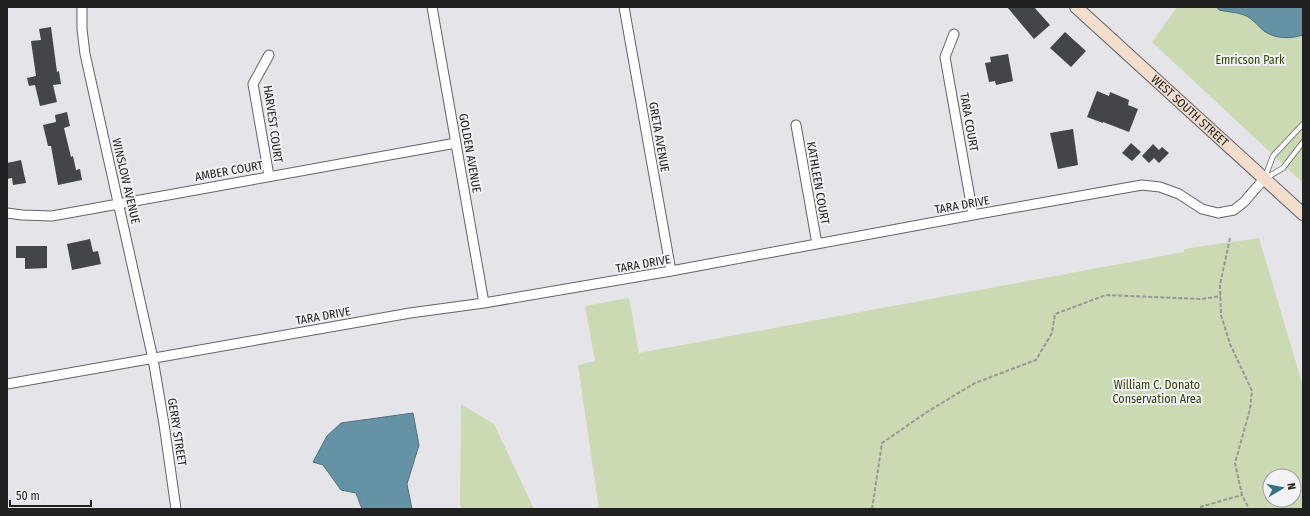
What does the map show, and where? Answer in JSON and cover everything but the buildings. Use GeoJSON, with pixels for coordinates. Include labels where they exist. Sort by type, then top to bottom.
{"type":"FeatureCollection","features":[{"type":"Feature","properties":{"kind":"street","name":"WINSLOW AVENUE"},"geometry":{"type":"LineString","coordinates":[[82,7],[82,29],[85,54],[153,359]]}},
{"type":"Feature","properties":{"kind":"street","name":"GOLDEN AVENUE"},"geometry":{"type":"LineString","coordinates":[[432,7],[484,303]]}},
{"type":"Feature","properties":{"kind":"street","name":"GRETA AVENUE"},"geometry":{"type":"LineString","coordinates":[[624,7],[671,271]]}},
{"type":"Feature","properties":{"kind":"street","name":"WEST SOUTH STREET"},"geometry":{"type":"LineString","coordinates":[[1076,7],[1303,214]]}},
{"type":"Feature","properties":{"kind":"street","name":"TARA COURT"},"geometry":{"type":"LineString","coordinates":[[954,34],[945,57],[973,214]]}},
{"type":"Feature","properties":{"kind":"street","name":"HARVEST COURT"},"geometry":{"type":"LineString","coordinates":[[269,55],[253,84],[269,176]]}},
{"type":"Feature","properties":{"kind":"street","name":"KATHLEEN COURT"},"geometry":{"type":"LineString","coordinates":[[796,125],[816,244]]}},
{"type":"Feature","properties":{"kind":"street","name":"AMBER COURT"},"geometry":{"type":"LineString","coordinates":[[7,213],[52,216],[456,143]]}},
{"type":"Feature","properties":{"kind":"street","name":"TARA DRIVE"},"geometry":{"type":"LineString","coordinates":[[7,384],[410,313],[484,303],[671,271],[973,214],[1142,185],[1160,187],[1179,194],[1202,209],[1218,213],[1234,210],[1244,202],[1264,179]]}},
{"type":"Feature","properties":{"kind":"street","name":"GERRY STREET"},"geometry":{"type":"LineString","coordinates":[[153,359],[176,509]]}},
{"type":"Feature","properties":{"kind":"lane"},"geometry":{"type":"LineString","coordinates":[[1264,179],[1273,156],[1303,124]]}},
{"type":"Feature","properties":{"kind":"lane"},"geometry":{"type":"LineString","coordinates":[[1264,179],[1283,168],[1303,142]]}},
{"type":"Feature","properties":{"kind":"path"},"geometry":{"type":"LineString","coordinates":[[1230,238],[1220,286],[1221,315],[1230,344],[1252,391],[1250,409],[1235,463],[1242,495],[1249,509]]}},
{"type":"Feature","properties":{"kind":"path"},"geometry":{"type":"LineString","coordinates":[[872,509],[882,444],[927,412],[975,383],[1036,360],[1052,333],[1055,314],[1106,295],[1202,299],[1220,296]]}},
{"type":"Feature","properties":{"kind":"path"},"geometry":{"type":"LineString","coordinates":[[1200,506],[1242,495]]}},
{"type":"Feature","properties":{"kind":"green space","name":"Emricson Park"},"geometry":{"type":"Polygon","coordinates":[[[1177,7],[1303,7],[1303,183],[1152,42],[1177,7]]]}},
{"type":"Feature","properties":{"kind":"green space","name":"William C. Donato Conservation Area"},"geometry":{"type":"Polygon","coordinates":[[[1259,238],[1303,386],[1303,509],[599,509],[578,365],[595,361],[585,306],[629,298],[639,353],[1184,252],[1184,249],[1259,238]]]}},
{"type":"Feature","properties":{"kind":"green space"},"geometry":{"type":"Polygon","coordinates":[[[461,404],[494,424],[534,509],[462,509],[460,505],[461,404]]]}},
{"type":"Feature","properties":{"kind":"water"},"geometry":{"type":"Polygon","coordinates":[[[1217,7],[1303,7],[1303,35],[1288,38],[1273,36],[1264,31],[1247,16],[1219,10],[1217,7]]]}},
{"type":"Feature","properties":{"kind":"water"},"geometry":{"type":"Polygon","coordinates":[[[413,413],[419,445],[407,484],[412,509],[362,509],[356,493],[341,490],[323,465],[313,462],[327,436],[341,423],[413,413]]]}}]}
